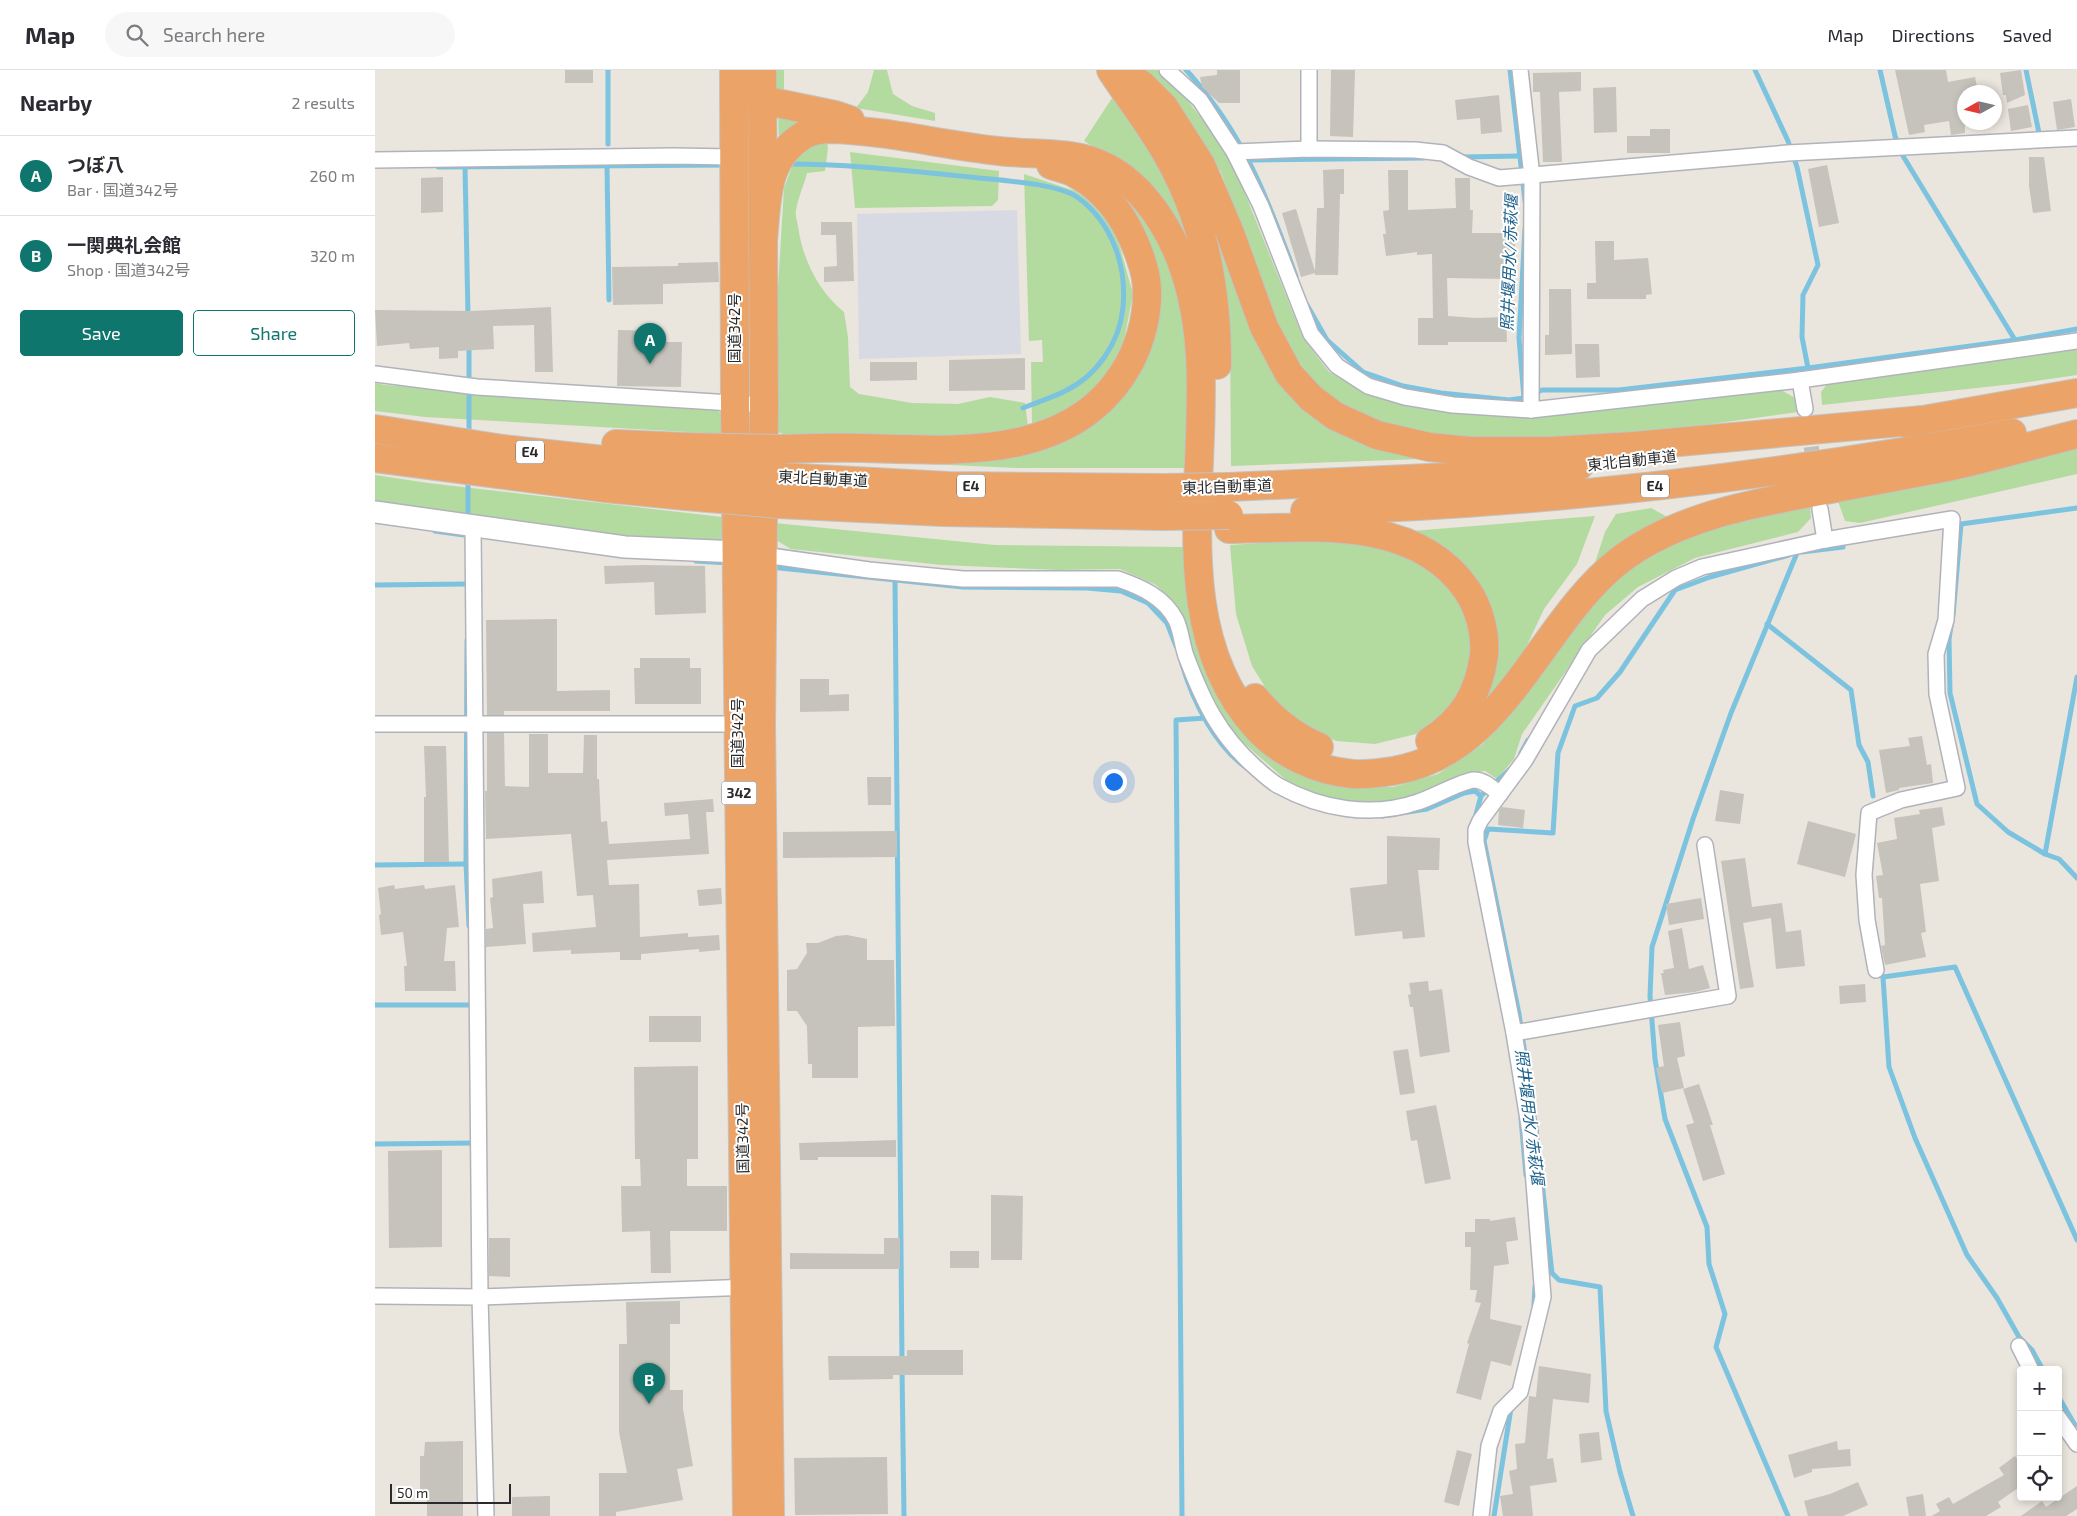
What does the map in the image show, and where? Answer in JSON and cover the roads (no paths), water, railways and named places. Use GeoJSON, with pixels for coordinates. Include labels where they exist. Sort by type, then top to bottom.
{"type":"FeatureCollection","features":[{"type":"Feature","properties":{"kind":"highway","name":"国道342号"},"geometry":{"type":"LineString","coordinates":[[762,70],[764,405],[750,553],[749,724],[757,1286],[770,1516]]}},
{"type":"Feature","properties":{"kind":"highway"},"geometry":{"type":"LineString","coordinates":[[1111,70],[1153,130],[1171,162],[1186,192],[1207,253],[1216,318],[1217,348],[1214,546],[1216,571],[1223,626],[1231,654],[1242,677],[1270,716],[1285,728],[1312,745],[1327,751],[1350,756],[1375,756],[1422,746],[1442,733],[1459,718],[1472,698],[1481,674],[1485,648],[1481,623],[1472,598],[1459,579],[1441,562],[1424,550],[1397,539],[1368,532],[1229,522]]}},
{"type":"Feature","properties":{"kind":"highway"},"geometry":{"type":"LineString","coordinates":[[1120,70],[1142,85],[1164,106],[1201,166],[1230,234],[1264,327],[1289,374],[1311,398],[1335,416],[1370,432],[1429,446],[1469,451],[1553,450],[1634,446],[1923,420]]}},
{"type":"Feature","properties":{"kind":"highway","name":"国道342号"},"geometry":{"type":"LineString","coordinates":[[734,74],[735,402],[750,553]]}},
{"type":"Feature","properties":{"kind":"highway"},"geometry":{"type":"LineString","coordinates":[[734,74],[762,100],[835,115],[882,132]]}},
{"type":"Feature","properties":{"kind":"highway"},"geometry":{"type":"LineString","coordinates":[[763,241],[769,180],[774,165],[791,144],[806,133],[818,129],[882,132],[948,145],[1013,153],[1078,157],[1113,170],[1141,194],[1161,220],[1177,250],[1189,285],[1196,317],[1200,355],[1201,400],[1197,545],[1203,610],[1210,642],[1220,671],[1246,716],[1269,741],[1291,755],[1323,768],[1353,774],[1376,774],[1405,769],[1429,762],[1455,748],[1493,712],[1596,580],[1624,557],[1650,541],[1718,514],[1777,499],[1948,467],[2077,434]]}},
{"type":"Feature","properties":{"kind":"highway"},"geometry":{"type":"LineString","coordinates":[[686,471],[781,449],[952,449],[1016,442],[1045,436],[1068,425],[1093,409],[1112,391],[1125,372],[1136,349],[1144,323],[1147,297],[1145,270],[1137,245],[1125,222],[1107,199],[1089,181],[1074,172],[1013,153]]}},
{"type":"Feature","properties":{"kind":"highway","name":"東北自動車道"},"geometry":{"type":"LineString","coordinates":[[375,428],[503,449],[686,471],[948,486],[1229,487],[1473,476],[1626,462],[1777,444],[2077,393]]}},
{"type":"Feature","properties":{"kind":"highway","name":"東北自動車道"},"geometry":{"type":"LineString","coordinates":[[375,458],[595,487],[686,471],[777,504],[1163,523],[1229,522],[1639,488],[1792,469],[1943,446],[2077,421]]}},
{"type":"Feature","properties":{"kind":"highway","name":"国道342号"},"geometry":{"type":"LineString","coordinates":[[747,1516],[757,1286]]}},
{"type":"Feature","properties":{"kind":"street"},"geometry":{"type":"LineString","coordinates":[[1167,70],[1200,100],[1234,152],[1261,206],[1311,334],[1337,366],[1368,386],[1405,397],[1453,405],[1531,410],[1800,380],[2077,342]]}},
{"type":"Feature","properties":{"kind":"street"},"geometry":{"type":"LineString","coordinates":[[1309,70],[1309,149]]}},
{"type":"Feature","properties":{"kind":"street"},"geometry":{"type":"LineString","coordinates":[[1520,70],[1532,177],[1531,410]]}},
{"type":"Feature","properties":{"kind":"street"},"geometry":{"type":"LineString","coordinates":[[1234,152],[1309,149],[1415,150],[1443,153],[1469,167],[1499,178],[1532,177],[1788,153],[2077,138]]}},
{"type":"Feature","properties":{"kind":"street"},"geometry":{"type":"LineString","coordinates":[[375,160],[673,156],[733,157]]}},
{"type":"Feature","properties":{"kind":"street"},"geometry":{"type":"LineString","coordinates":[[375,374],[477,387],[764,405]]}},
{"type":"Feature","properties":{"kind":"street"},"geometry":{"type":"LineString","coordinates":[[1800,380],[1805,409]]}},
{"type":"Feature","properties":{"kind":"street"},"geometry":{"type":"LineString","coordinates":[[1820,509],[1825,540]]}},
{"type":"Feature","properties":{"kind":"street"},"geometry":{"type":"LineString","coordinates":[[375,512],[625,547],[750,553],[869,570],[963,578],[1118,579],[1141,587],[1157,598],[1176,620],[1193,674],[1211,716],[1237,751],[1277,785],[1316,801],[1343,809],[1365,811],[1382,810],[1417,802],[1473,780],[1484,782],[1500,794]]}},
{"type":"Feature","properties":{"kind":"street"},"geometry":{"type":"LineString","coordinates":[[1481,1516],[1489,1446],[1501,1411],[1520,1392],[1543,1297],[1530,1132],[1514,1032],[1476,842],[1476,830],[1480,821],[1525,760],[1589,650],[1642,599],[1676,578],[1702,567],[1825,540],[1952,519],[1946,620],[1936,654],[1937,694],[1957,788],[1901,800],[1869,813],[1864,875],[1867,920],[1876,970]]}},
{"type":"Feature","properties":{"kind":"street"},"geometry":{"type":"LineString","coordinates":[[473,527],[480,1297],[486,1516]]}},
{"type":"Feature","properties":{"kind":"street"},"geometry":{"type":"LineString","coordinates":[[375,724],[749,724]]}},
{"type":"Feature","properties":{"kind":"street"},"geometry":{"type":"LineString","coordinates":[[1514,1032],[1728,996],[1705,845]]}},
{"type":"Feature","properties":{"kind":"street"},"geometry":{"type":"LineString","coordinates":[[375,1296],[480,1297],[757,1286]]}},
{"type":"Feature","properties":{"kind":"street"},"geometry":{"type":"LineString","coordinates":[[2019,1346],[2029,1366]]}},
{"type":"Feature","properties":{"kind":"street"},"geometry":{"type":"LineString","coordinates":[[2062,1423],[2077,1444]]}},
{"type":"Feature","properties":{"kind":"waterway"},"geometry":{"type":"LineString","coordinates":[[608,70],[608,144]]}},
{"type":"Feature","properties":{"kind":"waterway"},"geometry":{"type":"LineString","coordinates":[[1186,70],[1225,119],[1249,162],[1260,184],[1296,276]]}},
{"type":"Feature","properties":{"kind":"waterway","name":"照井堰用水/赤萩堰"},"geometry":{"type":"LineString","coordinates":[[1510,70],[1525,201]]}},
{"type":"Feature","properties":{"kind":"waterway"},"geometry":{"type":"LineString","coordinates":[[1755,70],[1788,141],[1797,167],[1818,265],[1803,295],[1802,337],[1808,368]]}},
{"type":"Feature","properties":{"kind":"waterway"},"geometry":{"type":"LineString","coordinates":[[1880,70],[1895,136],[1903,156],[2015,340]]}},
{"type":"Feature","properties":{"kind":"waterway"},"geometry":{"type":"LineString","coordinates":[[2026,70],[2039,133]]}},
{"type":"Feature","properties":{"kind":"waterway"},"geometry":{"type":"LineString","coordinates":[[1462,157],[1520,156]]}},
{"type":"Feature","properties":{"kind":"waterway"},"geometry":{"type":"LineString","coordinates":[[1249,160],[1424,158]]}},
{"type":"Feature","properties":{"kind":"waterway"},"geometry":{"type":"LineString","coordinates":[[788,164],[879,168],[1041,185],[1068,192],[1089,207],[1108,232],[1115,246],[1119,261],[1124,292],[1121,320],[1117,333],[1112,345],[1097,367],[1077,385],[1023,408]]}},
{"type":"Feature","properties":{"kind":"waterway"},"geometry":{"type":"LineString","coordinates":[[438,167],[727,165]]}},
{"type":"Feature","properties":{"kind":"waterway"},"geometry":{"type":"LineString","coordinates":[[465,166],[468,316]]}},
{"type":"Feature","properties":{"kind":"waterway"},"geometry":{"type":"LineString","coordinates":[[607,166],[609,300]]}},
{"type":"Feature","properties":{"kind":"waterway","name":"照井堰用水/赤萩堰"},"geometry":{"type":"LineString","coordinates":[[1524,398],[1519,338],[1525,229]]}},
{"type":"Feature","properties":{"kind":"waterway"},"geometry":{"type":"LineString","coordinates":[[1307,305],[1327,340],[1363,372],[1403,386],[1441,393],[1509,400],[1524,398],[1542,390],[1619,390],[1808,368],[2015,340],[2077,329]]}},
{"type":"Feature","properties":{"kind":"waterway"},"geometry":{"type":"LineString","coordinates":[[469,345],[469,436]]}},
{"type":"Feature","properties":{"kind":"waterway"},"geometry":{"type":"LineString","coordinates":[[468,477],[468,521]]}},
{"type":"Feature","properties":{"kind":"waterway"},"geometry":{"type":"LineString","coordinates":[[1953,615],[1961,524],[2077,508]]}},
{"type":"Feature","properties":{"kind":"waterway"},"geometry":{"type":"LineString","coordinates":[[435,531],[471,536]]}},
{"type":"Feature","properties":{"kind":"waterway"},"geometry":{"type":"LineString","coordinates":[[1802,552],[1843,547],[1842,540]]}},
{"type":"Feature","properties":{"kind":"waterway"},"geometry":{"type":"LineString","coordinates":[[1788,1516],[1716,1347],[1725,1314],[1709,1264],[1707,1227],[1665,1119],[1655,1059],[1650,996],[1652,947],[1693,819],[1731,713],[1797,553]]}},
{"type":"Feature","properties":{"kind":"waterway"},"geometry":{"type":"LineString","coordinates":[[1529,1081],[1519,1014],[1484,841],[1488,829],[1553,833],[1558,753],[1575,706],[1597,698],[1620,672],[1675,590],[1710,577],[1789,555]]}},
{"type":"Feature","properties":{"kind":"waterway"},"geometry":{"type":"LineString","coordinates":[[696,561],[729,563]]}},
{"type":"Feature","properties":{"kind":"waterway"},"geometry":{"type":"LineString","coordinates":[[770,567],[963,587],[1087,588],[1121,591],[1148,603],[1167,623],[1176,646]]}},
{"type":"Feature","properties":{"kind":"waterway"},"geometry":{"type":"LineString","coordinates":[[895,581],[902,1361]]}},
{"type":"Feature","properties":{"kind":"waterway"},"geometry":{"type":"LineString","coordinates":[[375,585],[467,584]]}},
{"type":"Feature","properties":{"kind":"waterway"},"geometry":{"type":"LineString","coordinates":[[1767,624],[1851,690],[1859,745],[1868,762],[1873,796]]}},
{"type":"Feature","properties":{"kind":"waterway"},"geometry":{"type":"LineString","coordinates":[[1951,626],[1949,639],[1950,693],[1977,804],[2008,832],[2045,854],[2059,859],[2077,878]]}},
{"type":"Feature","properties":{"kind":"waterway"},"geometry":{"type":"LineString","coordinates":[[467,640],[466,864],[469,926]]}},
{"type":"Feature","properties":{"kind":"waterway"},"geometry":{"type":"LineString","coordinates":[[1182,664],[1192,693],[1207,722],[1225,748],[1248,769]]}},
{"type":"Feature","properties":{"kind":"waterway"},"geometry":{"type":"LineString","coordinates":[[2045,854],[2077,677]]}},
{"type":"Feature","properties":{"kind":"waterway"},"geometry":{"type":"LineString","coordinates":[[1182,1516],[1176,720],[1206,718]]}},
{"type":"Feature","properties":{"kind":"waterway","name":"照井堰用水/赤萩堰"},"geometry":{"type":"LineString","coordinates":[[1521,753],[1528,740]]}},
{"type":"Feature","properties":{"kind":"waterway","name":"照井堰用水/赤萩堰"},"geometry":{"type":"LineString","coordinates":[[1475,818],[1481,796],[1509,770]]}},
{"type":"Feature","properties":{"kind":"waterway"},"geometry":{"type":"LineString","coordinates":[[1382,816],[1427,809],[1464,793],[1475,791],[1481,796]]}},
{"type":"Feature","properties":{"kind":"waterway"},"geometry":{"type":"LineString","coordinates":[[375,865],[466,864]]}},
{"type":"Feature","properties":{"kind":"waterway"},"geometry":{"type":"LineString","coordinates":[[2041,1366],[2032,1350],[2019,1337],[1997,1298],[1967,1255],[1915,1138],[1889,1067],[1883,977],[1955,967],[2077,1240]]}},
{"type":"Feature","properties":{"kind":"waterway"},"geometry":{"type":"LineString","coordinates":[[375,1005],[472,1005],[472,1002]]}},
{"type":"Feature","properties":{"kind":"waterway","name":"照井堰用水/赤萩堰"},"geometry":{"type":"LineString","coordinates":[[1521,1119],[1526,1175]]}},
{"type":"Feature","properties":{"kind":"waterway"},"geometry":{"type":"LineString","coordinates":[[375,1144],[477,1143]]}},
{"type":"Feature","properties":{"kind":"waterway"},"geometry":{"type":"LineString","coordinates":[[1540,1164],[1552,1273],[1559,1280],[1600,1287],[1606,1411],[1620,1472],[1633,1516]]}},
{"type":"Feature","properties":{"kind":"waterway","name":"照井堰用水/赤萩堰"},"geometry":{"type":"LineString","coordinates":[[1534,1305],[1535,1286]]}},
{"type":"Feature","properties":{"kind":"waterway"},"geometry":{"type":"LineString","coordinates":[[902,1369],[904,1516]]}},
{"type":"Feature","properties":{"kind":"waterway"},"geometry":{"type":"LineString","coordinates":[[2062,1403],[2075,1425]]}},
{"type":"Feature","properties":{"kind":"waterway","name":"照井堰用水/赤萩堰"},"geometry":{"type":"LineString","coordinates":[[1494,1516],[1511,1408]]}},
{"type":"Feature","properties":{"kind":"tunnel"},"geometry":{"type":"LineString","coordinates":[[1808,424],[1815,473]]}},
{"type":"Feature","properties":{"kind":"place","name":"つぼ八"},"geometry":{"type":"Point","coordinates":[650,364]}},
{"type":"Feature","properties":{"kind":"place","name":"一関典礼会館"},"geometry":{"type":"Point","coordinates":[649,1404]}}]}
